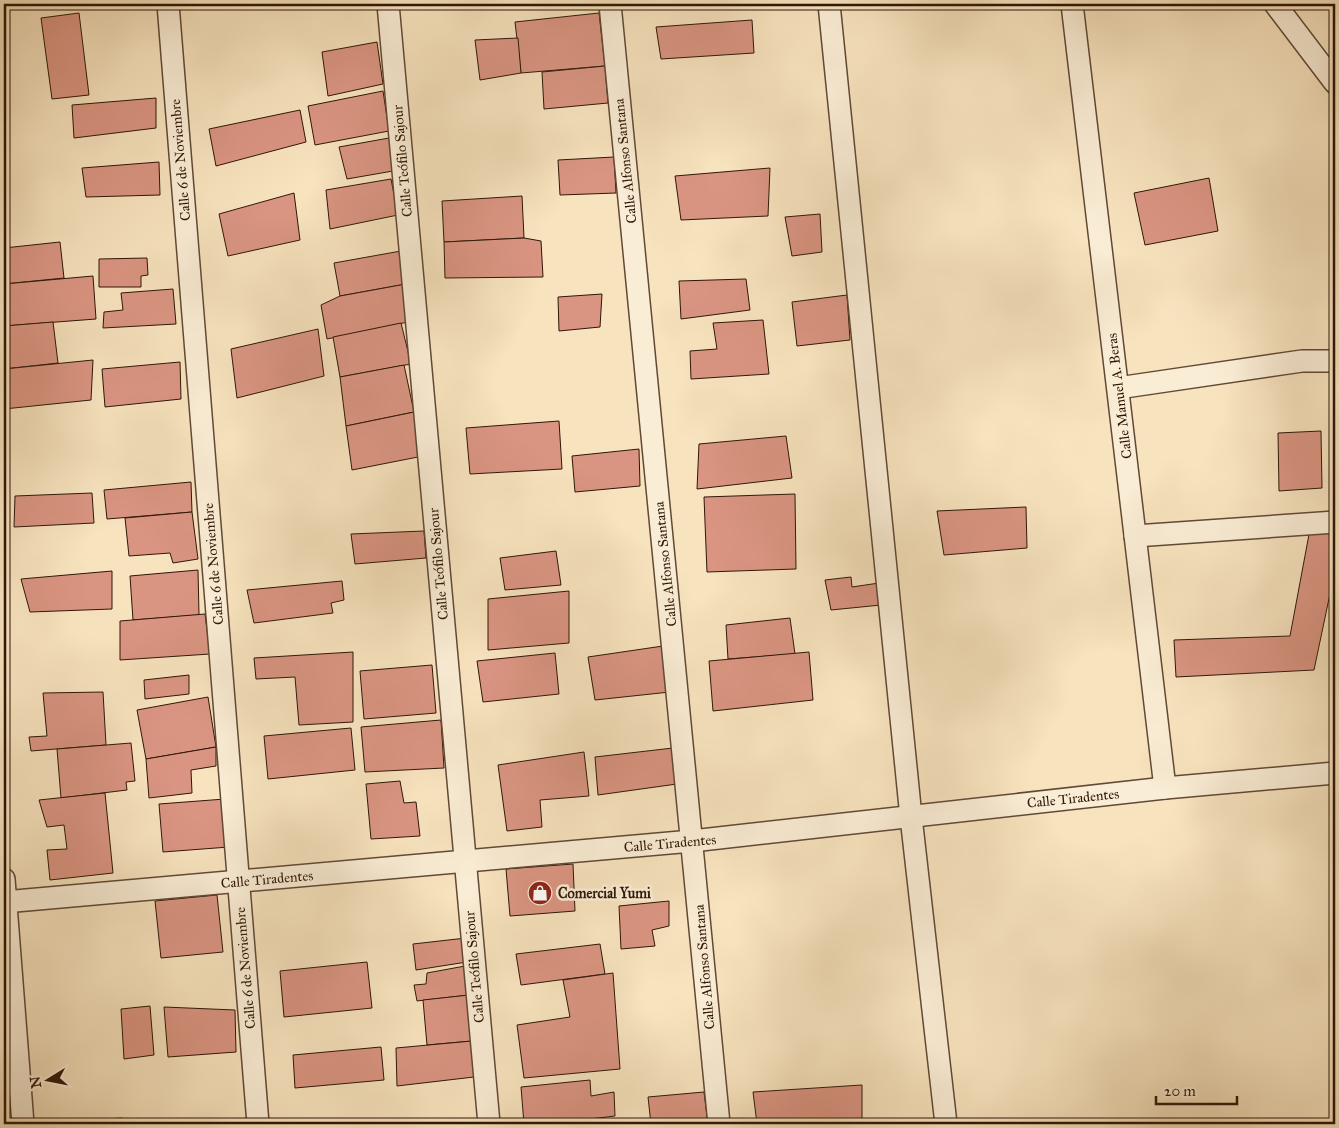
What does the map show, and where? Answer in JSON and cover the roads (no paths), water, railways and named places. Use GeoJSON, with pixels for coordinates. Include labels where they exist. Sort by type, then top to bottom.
{"type":"FeatureCollection","features":[{"type":"Feature","properties":{"kind":"street","name":"Calle 6 de Noviembre"},"geometry":{"type":"LineString","coordinates":[[168,4],[258,1124]]}},
{"type":"Feature","properties":{"kind":"street","name":"Calle Teófilo Sajour"},"geometry":{"type":"LineString","coordinates":[[388,4],[489,1124]]}},
{"type":"Feature","properties":{"kind":"street","name":"Calle Alfonso Santana"},"geometry":{"type":"LineString","coordinates":[[610,4],[718,1124]]}},
{"type":"Feature","properties":{"kind":"street"},"geometry":{"type":"LineString","coordinates":[[829,4],[911,817],[946,1124]]}},
{"type":"Feature","properties":{"kind":"street","name":"Calle Manuel A. Beras"},"geometry":{"type":"LineString","coordinates":[[1072,4],[1165,788]]}},
{"type":"Feature","properties":{"kind":"street"},"geometry":{"type":"LineString","coordinates":[[1275,4],[1332,71]]}},
{"type":"Feature","properties":{"kind":"street"},"geometry":{"type":"LineString","coordinates":[[1118,388],[1302,361],[1335,361]]}},
{"type":"Feature","properties":{"kind":"street"},"geometry":{"type":"LineString","coordinates":[[1135,536],[1335,522]]}},
{"type":"Feature","properties":{"kind":"street","name":"Calle Tiradentes"},"geometry":{"type":"LineString","coordinates":[[5,902],[692,841],[1165,788],[1335,773]]}},
{"type":"Feature","properties":{"kind":"street"},"geometry":{"type":"LineString","coordinates":[[4,879],[24,1124]]}},
{"type":"Feature","properties":{"kind":"place","name":"Comercial Yumi"},"geometry":{"type":"Point","coordinates":[540,893]}}]}
